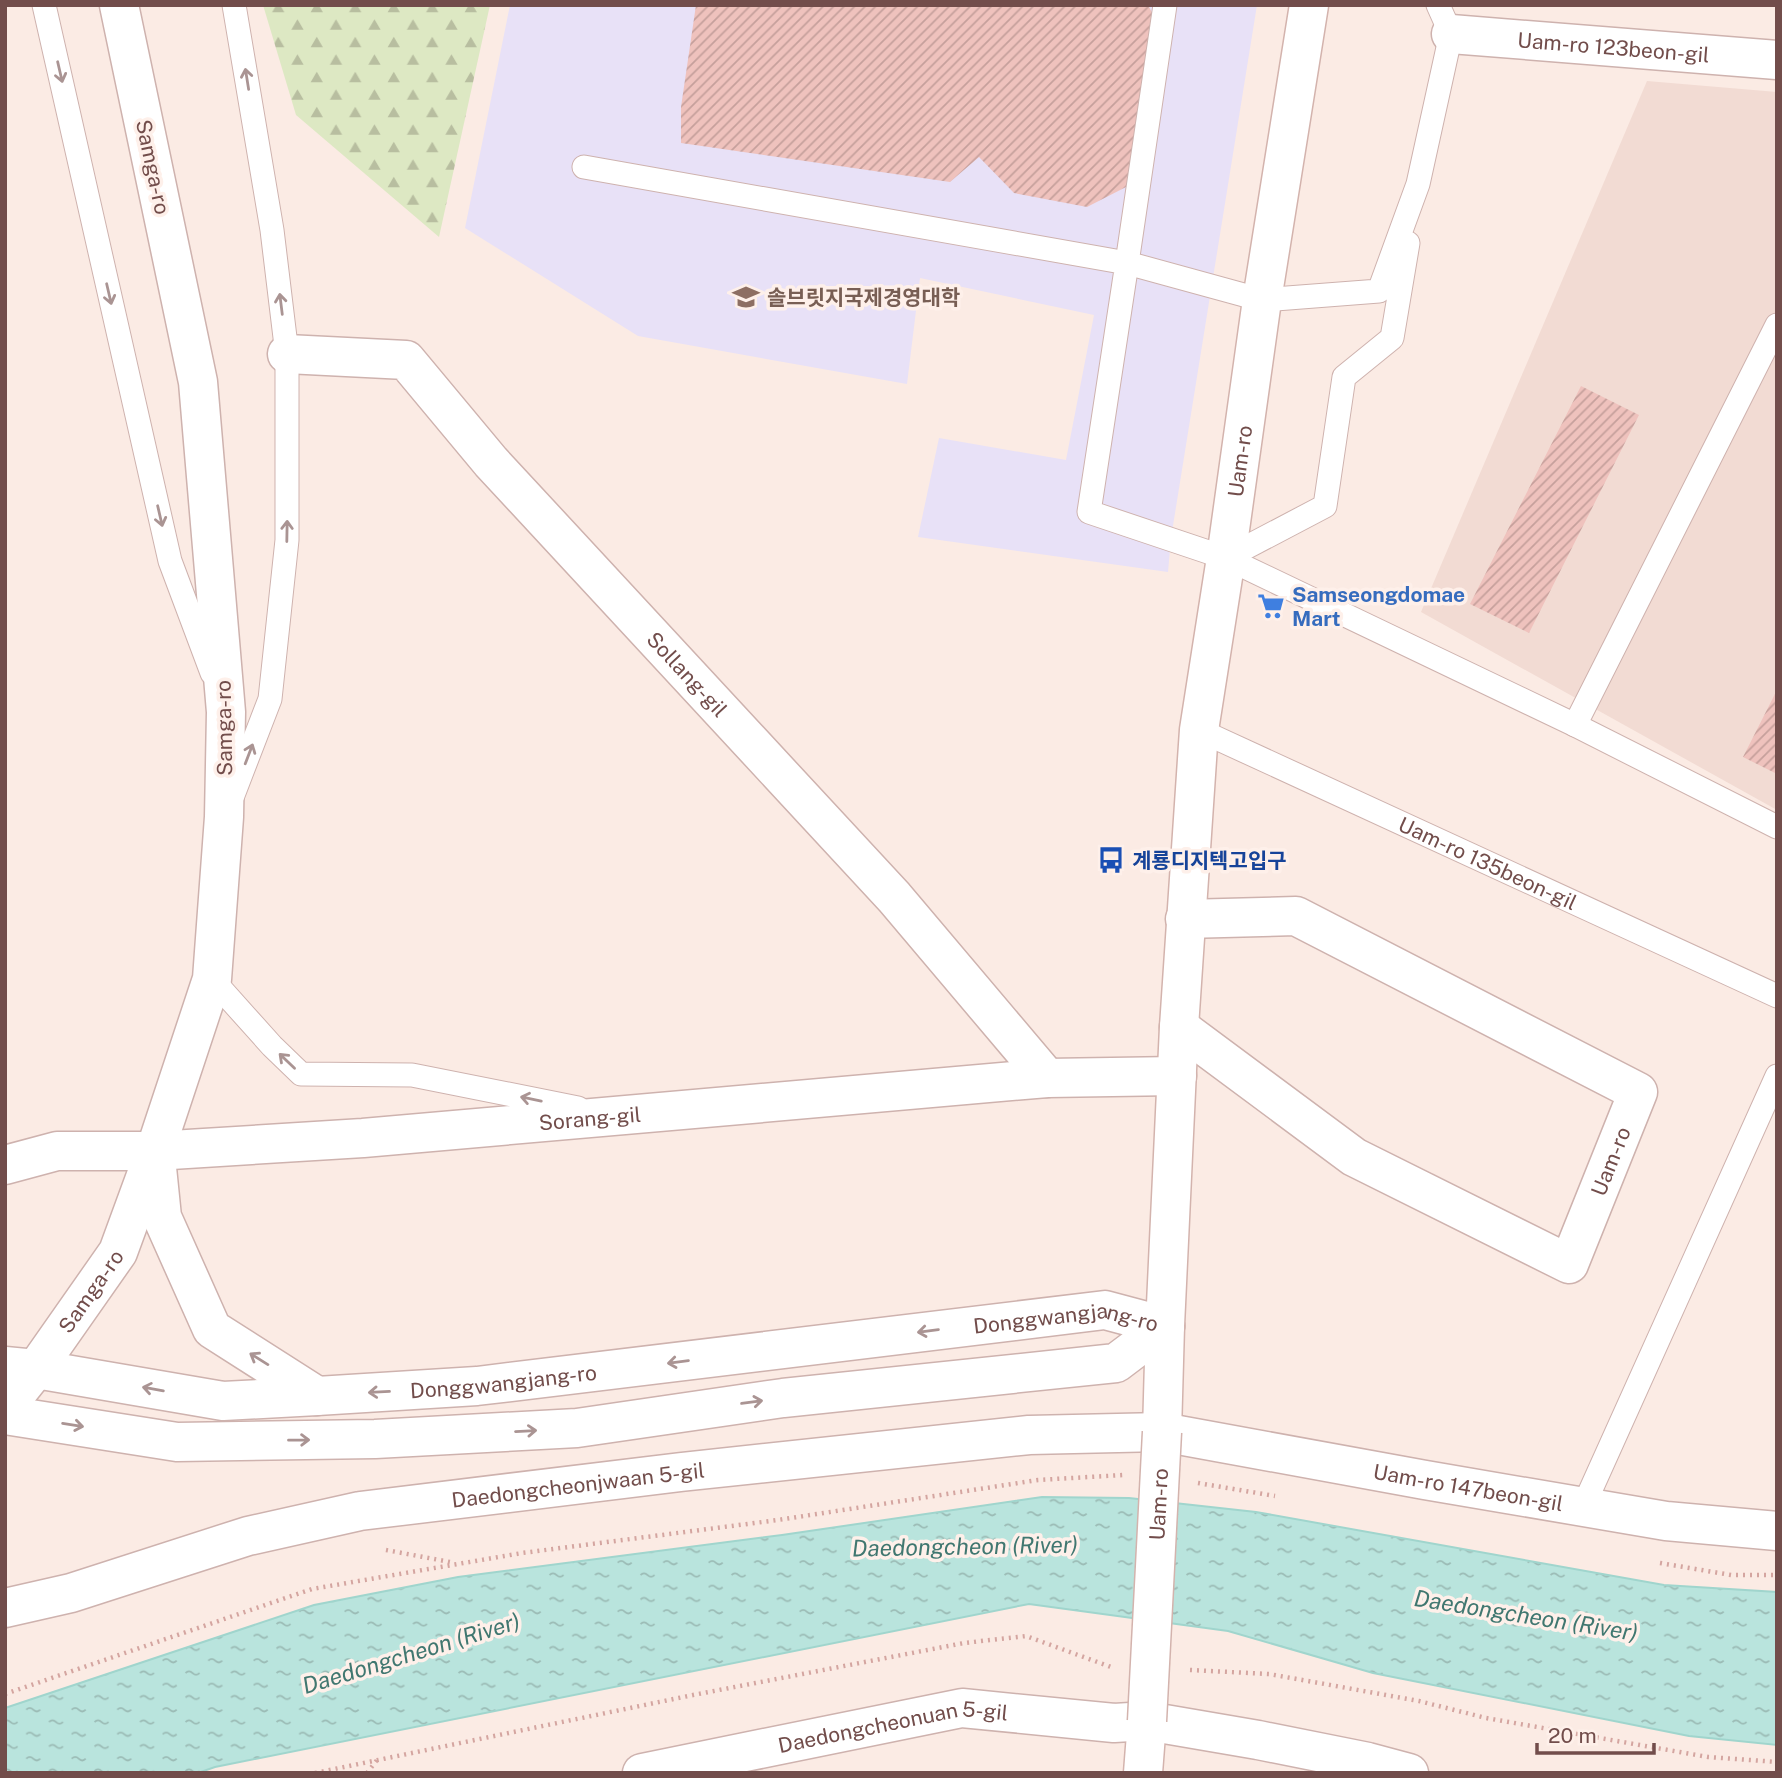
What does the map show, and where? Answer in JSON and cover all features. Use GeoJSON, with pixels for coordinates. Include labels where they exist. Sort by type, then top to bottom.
{"type":"FeatureCollection","features":[{"type":"Feature","properties":{"kind":"street","name":"Samga-ro"},"geometry":{"type":"LineString","coordinates":[[5,1408],[21,1368],[118,1252],[155,1151],[212,979],[224,817],[226,712],[198,383],[119,5]]}},
{"type":"Feature","properties":{"kind":"street","name":"Uam-ro"},"geometry":{"type":"LineString","coordinates":[[1143,1773],[1162,1432],[1179,1027],[1199,730],[1262,300],[1309,5]]}},
{"type":"Feature","properties":{"kind":"street","name":"Uam-ro 123beon-gil"},"geometry":{"type":"LineString","coordinates":[[1445,20],[1777,60]]}},
{"type":"Feature","properties":{"kind":"street","name":"Sollang-gil"},"geometry":{"type":"LineString","coordinates":[[287,354],[406,360],[491,462],[894,897],[1047,1078]]}},
{"type":"Feature","properties":{"kind":"street","name":"Uam-ro"},"geometry":{"type":"LineString","coordinates":[[1179,1027],[1354,1157],[1569,1264],[1638,1092],[1296,916],[1185,919]]}},
{"type":"Feature","properties":{"kind":"street","name":"Sorang-gil"},"geometry":{"type":"LineString","coordinates":[[5,1165],[57,1151],[155,1151],[363,1138],[1047,1078],[1177,1076]]}},
{"type":"Feature","properties":{"kind":"street"},"geometry":{"type":"LineString","coordinates":[[155,1151],[162,1217],[212,1329],[317,1396]]}},
{"type":"Feature","properties":{"kind":"street","name":"Donggwangjang-ro"},"geometry":{"type":"LineString","coordinates":[[21,1368],[223,1401],[477,1386],[1105,1310],[1165,1326]]}},
{"type":"Feature","properties":{"kind":"street","name":"Donggwangjang-ro"},"geometry":{"type":"LineString","coordinates":[[5,1415],[177,1442],[374,1439],[577,1428],[783,1398],[1116,1363],[1165,1326]]}},
{"type":"Feature","properties":{"kind":"street","name":"Uam-ro 147beon-gil"},"geometry":{"type":"LineString","coordinates":[[1162,1432],[1665,1521],[1777,1531]]}},
{"type":"Feature","properties":{"kind":"street","name":"Daedongcheonjwaan 5-gil"},"geometry":{"type":"LineString","coordinates":[[5,1608],[71,1593],[248,1536],[360,1511],[681,1472],[1030,1435],[1162,1432]]}},
{"type":"Feature","properties":{"kind":"street","name":"Daedongcheonuan 5-gil"},"geometry":{"type":"LineString","coordinates":[[642,1773],[962,1708],[1114,1723],[1147,1721],[1258,1740],[1409,1773]]}},
{"type":"Feature","properties":{"kind":"lane"},"geometry":{"type":"LineString","coordinates":[[44,5],[170,561],[226,712]]}},
{"type":"Feature","properties":{"kind":"lane"},"geometry":{"type":"LineString","coordinates":[[224,817],[270,699],[287,541],[287,354],[272,230],[234,5]]}},
{"type":"Feature","properties":{"kind":"lane"},"geometry":{"type":"LineString","coordinates":[[1165,5],[1089,512],[1226,558],[1575,725],[1777,827]]}},
{"type":"Feature","properties":{"kind":"lane"},"geometry":{"type":"LineString","coordinates":[[1226,558],[1325,506],[1344,377],[1392,338],[1445,20]]}},
{"type":"Feature","properties":{"kind":"lane"},"geometry":{"type":"LineString","coordinates":[[584,167],[1128,263],[1262,300],[1379,291],[1418,184]]}},
{"type":"Feature","properties":{"kind":"lane"},"geometry":{"type":"LineString","coordinates":[[1575,725],[1777,325]]}},
{"type":"Feature","properties":{"kind":"lane","name":"Uam-ro 135beon-gil"},"geometry":{"type":"LineString","coordinates":[[1199,730],[1777,996]]}},
{"type":"Feature","properties":{"kind":"lane"},"geometry":{"type":"LineString","coordinates":[[212,979],[301,1074],[412,1074],[622,1116]]}},
{"type":"Feature","properties":{"kind":"lane"},"geometry":{"type":"LineString","coordinates":[[1583,1507],[1777,1076]]}},
{"type":"Feature","properties":{"kind":"path"},"geometry":{"type":"LineString","coordinates":[[5,1694],[312,1589],[522,1553],[778,1520],[1038,1480],[1129,1475]]}},
{"type":"Feature","properties":{"kind":"path"},"geometry":{"type":"LineString","coordinates":[[1194,1482],[1276,1496]]}},
{"type":"Feature","properties":{"kind":"path"},"geometry":{"type":"LineString","coordinates":[[1653,1562],[1731,1575],[1777,1575]]}},
{"type":"Feature","properties":{"kind":"path"},"geometry":{"type":"LineString","coordinates":[[367,1773],[377,1760]]}},
{"type":"Feature","properties":{"kind":"shaded area","name":"솔브릿지국제경영대학"},"geometry":{"type":"Polygon","coordinates":[[[510,5],[1257,5],[1171,538],[1168,572],[918,537],[939,438],[1066,460],[1094,315],[920,278],[907,384],[638,336],[465,228],[510,5]]]}},
{"type":"Feature","properties":{"kind":"shaded area"},"geometry":{"type":"Polygon","coordinates":[[[1647,81],[1777,92],[1777,810],[1421,612],[1647,81]]]}},
{"type":"Feature","properties":{"kind":"green space"},"geometry":{"type":"Polygon","coordinates":[[[263,5],[490,5],[439,237],[296,115],[263,5]]]}},
{"type":"Feature","properties":{"kind":"water","name":"Daedongcheon (River)"},"geometry":{"type":"Polygon","coordinates":[[[1042,1497],[1129,1498],[1256,1512],[1664,1585],[1777,1592],[1777,1745],[1689,1736],[1373,1673],[1228,1631],[1029,1604],[215,1767],[198,1773],[5,1773],[5,1708],[314,1605],[458,1577],[782,1535],[1042,1497]]]}},
{"type":"Feature","properties":{"kind":"building"},"geometry":{"type":"Polygon","coordinates":[[[696,5],[1148,5],[1156,20],[1126,187],[1087,207],[1014,193],[979,157],[950,182],[681,143],[681,107],[696,5]]]}},
{"type":"Feature","properties":{"kind":"building"},"geometry":{"type":"Polygon","coordinates":[[[1581,386],[1639,415],[1529,633],[1470,604],[1581,386]]]}},
{"type":"Feature","properties":{"kind":"building"},"geometry":{"type":"Polygon","coordinates":[[[1777,690],[1777,774],[1743,757],[1777,690]]]}},
{"type":"Feature","properties":{"kind":"place","name":"솔브릿지국제경영대학"},"geometry":{"type":"Point","coordinates":[746,297]}},
{"type":"Feature","properties":{"kind":"place","name":"Samseongdomae Mart"},"geometry":{"type":"Point","coordinates":[1271,606]}},
{"type":"Feature","properties":{"kind":"place","name":"계룡디지텍고입구"},"geometry":{"type":"Point","coordinates":[1111,860]}}]}
